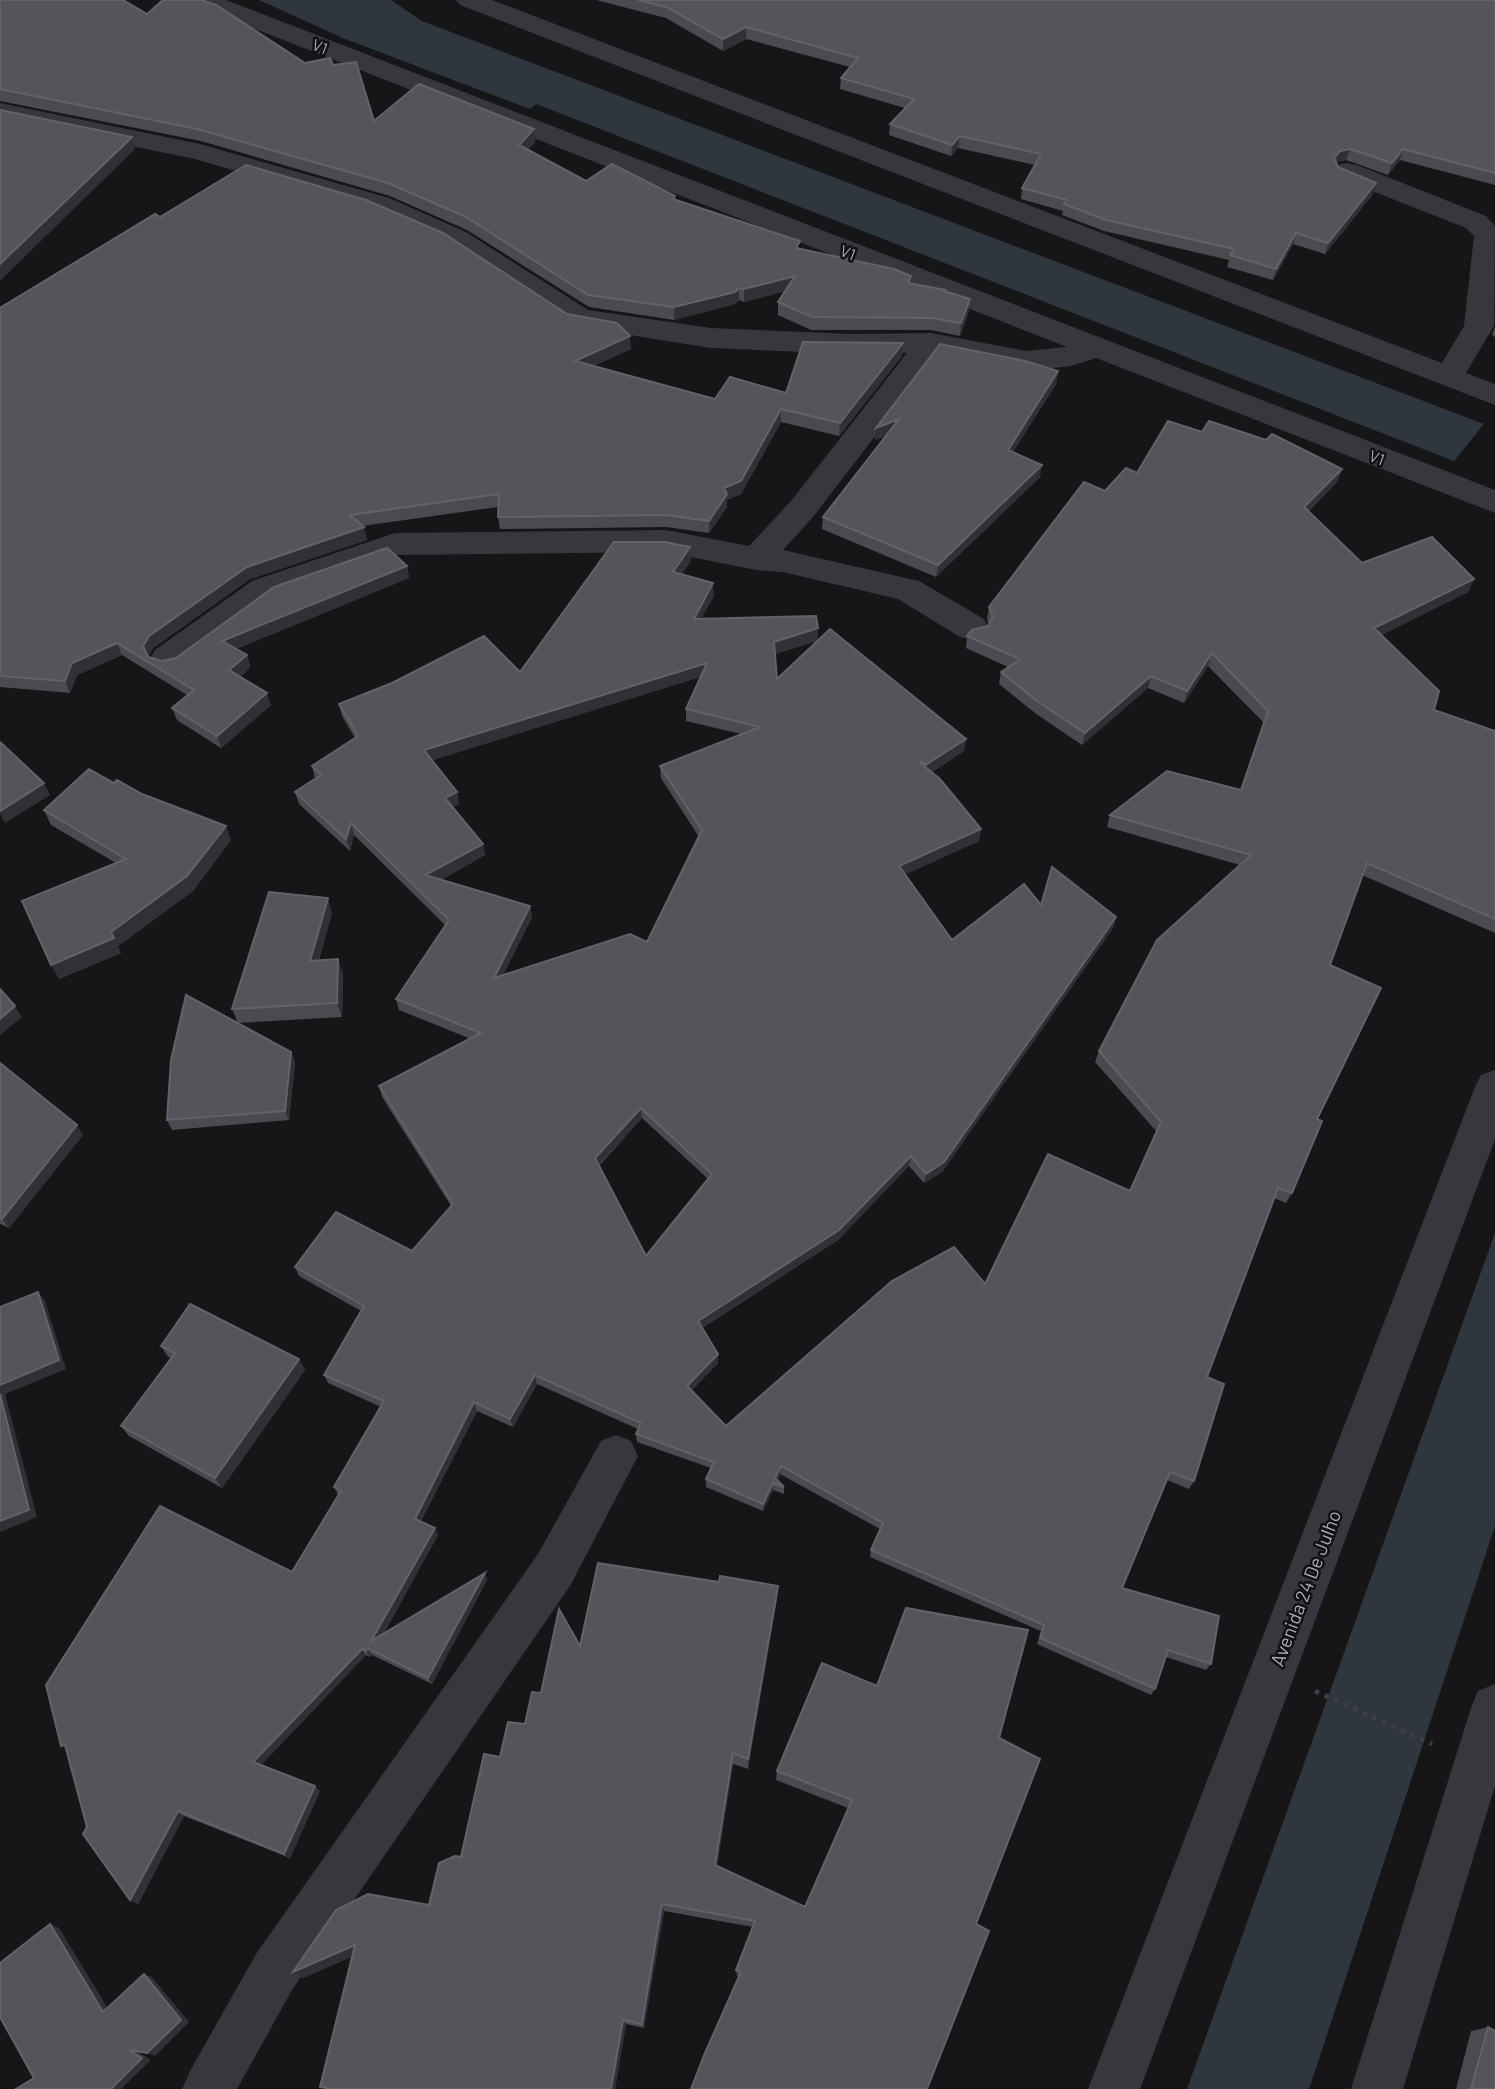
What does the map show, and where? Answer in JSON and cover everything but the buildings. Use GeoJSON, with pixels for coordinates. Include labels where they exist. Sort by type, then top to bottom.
{"type":"FeatureCollection","features":[{"type":"Feature","properties":{"kind":"street","name":"V1"},"geometry":{"type":"LineString","coordinates":[[203,0],[1495,502]]}},
{"type":"Feature","properties":{"kind":"street"},"geometry":{"type":"LineString","coordinates":[[468,0],[711,91],[1495,395]]}},
{"type":"Feature","properties":{"kind":"street"},"geometry":{"type":"LineString","coordinates":[[0,111],[200,152],[379,204],[456,238],[580,318],[712,338],[852,344],[930,343],[1026,361],[1071,356],[1095,348]]}},
{"type":"Feature","properties":{"kind":"street"},"geometry":{"type":"LineString","coordinates":[[1347,171],[1476,222],[1488,235],[1479,326],[1448,377]]}},
{"type":"Feature","properties":{"kind":"street"},"geometry":{"type":"LineString","coordinates":[[756,559],[802,509],[930,343]]}},
{"type":"Feature","properties":{"kind":"street"},"geometry":{"type":"LineString","coordinates":[[167,659],[264,589],[395,544],[666,541],[756,559],[783,561],[908,589],[972,628]]}},
{"type":"Feature","properties":{"kind":"street","name":"Avenida 24 De Julho"},"geometry":{"type":"LineString","coordinates":[[1114,2089],[1495,1087]]}},
{"type":"Feature","properties":{"kind":"street"},"geometry":{"type":"LineString","coordinates":[[208,2089],[274,1972],[554,1570],[616,1456]]}},
{"type":"Feature","properties":{"kind":"street"},"geometry":{"type":"LineString","coordinates":[[1377,2089],[1495,1708]]}},
{"type":"Feature","properties":{"kind":"path"},"geometry":{"type":"LineString","coordinates":[[1273,1672],[1477,1764]]}},
{"type":"Feature","properties":{"kind":"shaded area"},"geometry":{"type":"Polygon","coordinates":[[[259,0],[391,0],[422,21],[1484,424],[1454,461],[536,104],[530,109],[345,39],[259,0]]]}},
{"type":"Feature","properties":{"kind":"shaded area"},"geometry":{"type":"Polygon","coordinates":[[[1495,1233],[1495,1526],[1309,2089],[1187,2089],[1495,1233]]]}}]}
